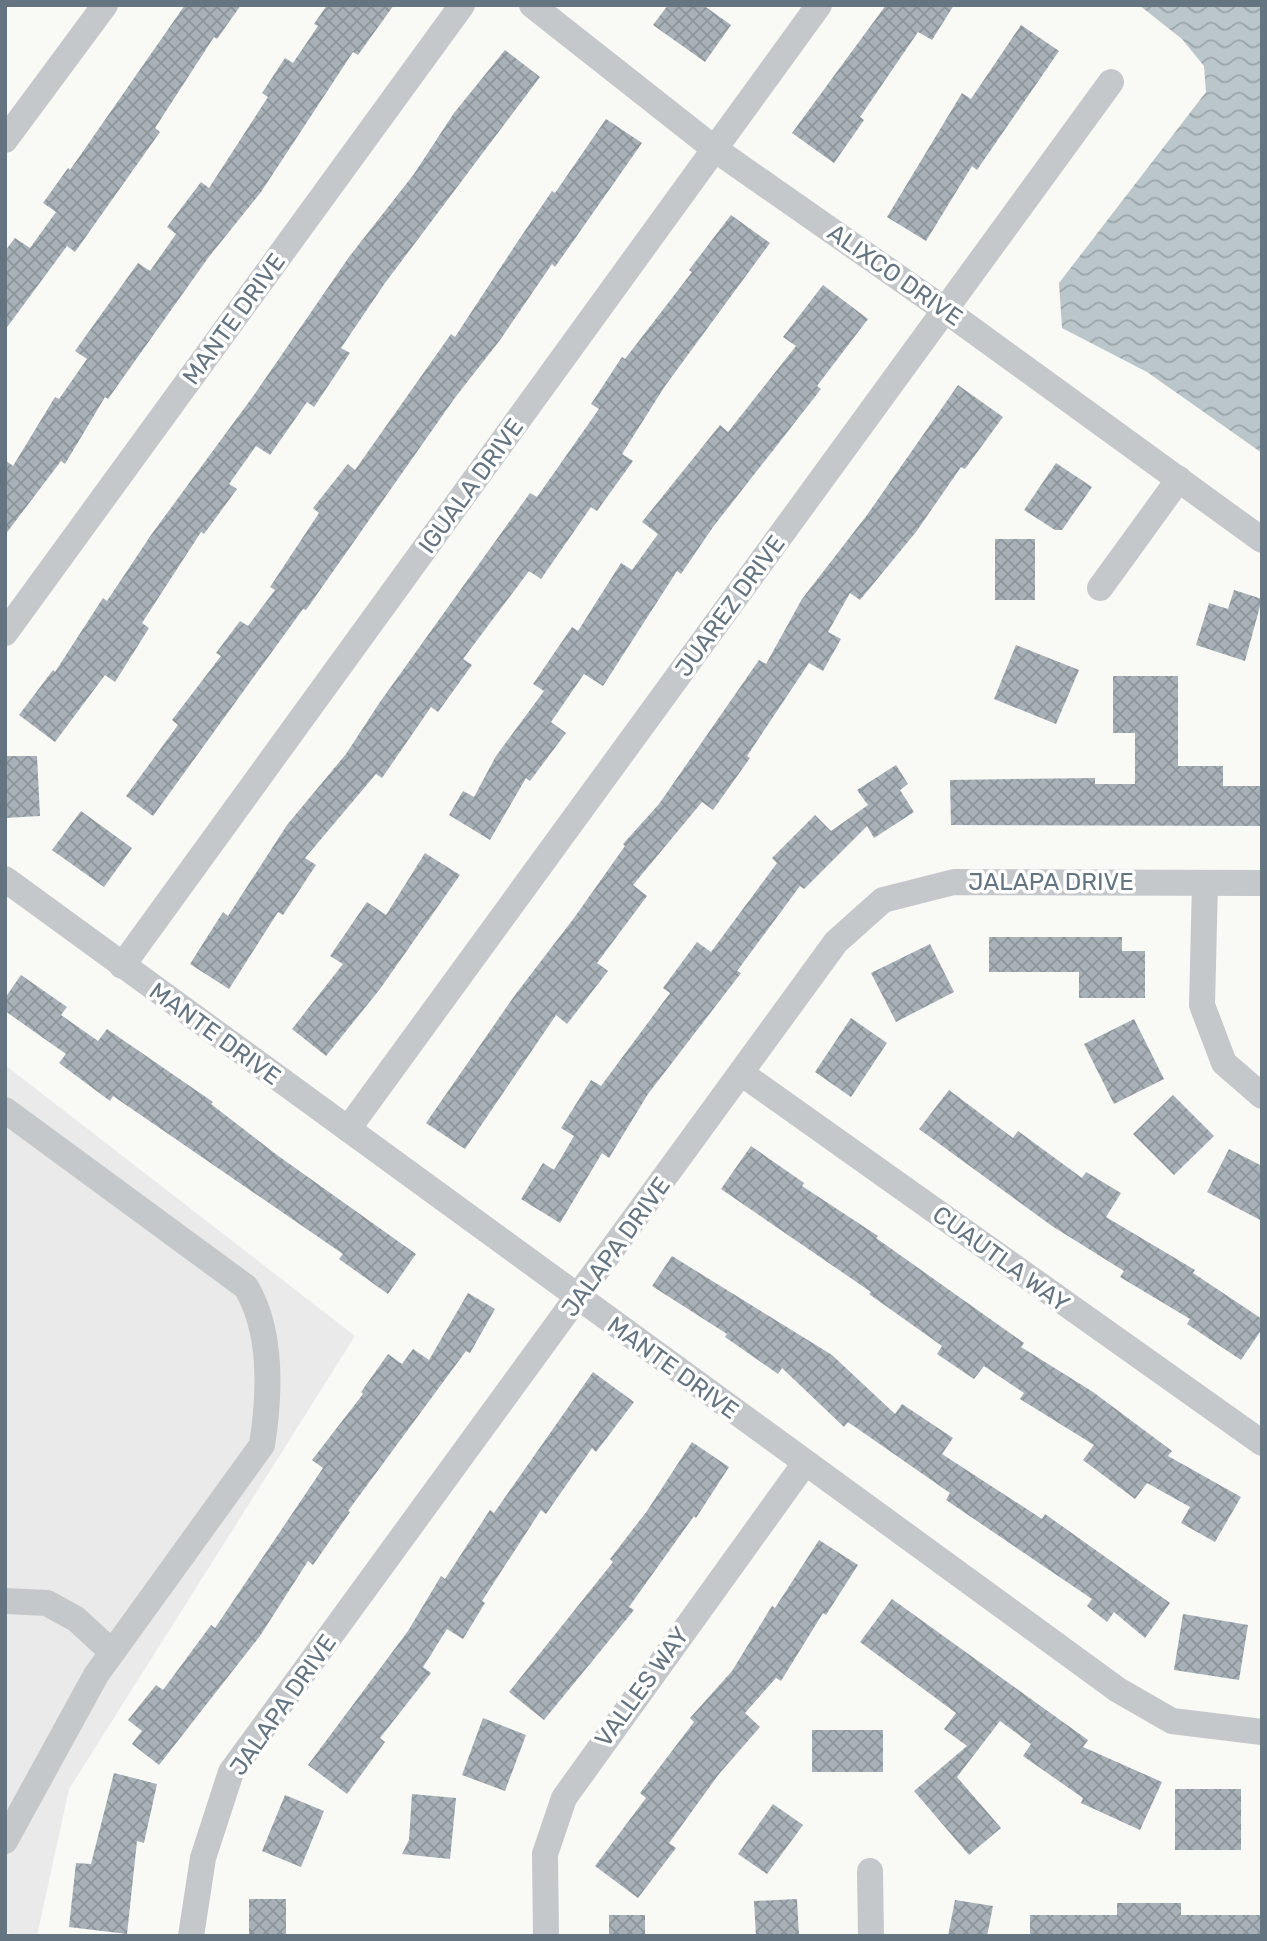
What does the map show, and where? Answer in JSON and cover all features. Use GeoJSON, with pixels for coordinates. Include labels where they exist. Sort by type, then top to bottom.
{"type":"FeatureCollection","features":[{"type":"Feature","properties":{"kind":"street"},"geometry":{"type":"LineString","coordinates":[[5,140],[105,5]]}},
{"type":"Feature","properties":{"kind":"street","name":"MANTE DRIVE"},"geometry":{"type":"LineString","coordinates":[[5,634],[462,5]]}},
{"type":"Feature","properties":{"kind":"street","name":"ALIXCO DRIVE"},"geometry":{"type":"LineString","coordinates":[[532,5],[716,150],[946,310],[1262,540]]}},
{"type":"Feature","properties":{"kind":"street","name":"IGUALA DRIVE"},"geometry":{"type":"LineString","coordinates":[[122,966],[819,5]]}},
{"type":"Feature","properties":{"kind":"street","name":"JUAREZ DRIVE"},"geometry":{"type":"LineString","coordinates":[[348,1129],[1111,82]]}},
{"type":"Feature","properties":{"kind":"street"},"geometry":{"type":"LineString","coordinates":[[1100,588],[1178,479]]}},
{"type":"Feature","properties":{"kind":"street","name":"MANTE DRIVE"},"geometry":{"type":"LineString","coordinates":[[5,879],[1118,1690],[1172,1721],[1262,1732]]}},
{"type":"Feature","properties":{"kind":"street","name":"JALAPA DRIVE"},"geometry":{"type":"LineString","coordinates":[[191,1936],[203,1858],[232,1772],[836,942],[883,900],[954,882],[1262,883]]}},
{"type":"Feature","properties":{"kind":"street"},"geometry":{"type":"LineString","coordinates":[[1205,883],[1202,1006],[1224,1063],[1262,1096]]}},
{"type":"Feature","properties":{"kind":"street","name":"CUAUTLA WAY"},"geometry":{"type":"LineString","coordinates":[[741,1073],[1262,1443]]}},
{"type":"Feature","properties":{"kind":"street"},"geometry":{"type":"LineString","coordinates":[[5,1110],[246,1287],[259,1310],[269,1400],[262,1445],[96,1675],[5,1841]]}},
{"type":"Feature","properties":{"kind":"street","name":"VALLES WAY"},"geometry":{"type":"LineString","coordinates":[[546,1936],[545,1854],[564,1798],[805,1463]]}},
{"type":"Feature","properties":{"kind":"street"},"geometry":{"type":"LineString","coordinates":[[5,1601],[47,1603],[76,1619],[112,1652]]}},
{"type":"Feature","properties":{"kind":"street"},"geometry":{"type":"LineString","coordinates":[[870,1871],[870,1936]]}},
{"type":"Feature","properties":{"kind":"shaded area"},"geometry":{"type":"Polygon","coordinates":[[[5,1065],[355,1336],[69,1789],[37,1936],[16,1936],[5,1932],[5,1065]]]}},
{"type":"Feature","properties":{"kind":"water"},"geometry":{"type":"Polygon","coordinates":[[[1139,5],[1262,5],[1262,453],[1147,372],[1062,328],[1059,283],[1206,92],[1204,66],[1182,39],[1139,5]]]}},
{"type":"Feature","properties":{"kind":"building"},"geometry":{"type":"Polygon","coordinates":[[[185,5],[241,5],[217,39],[214,37],[155,128],[160,132],[75,252],[67,246],[5,330],[5,251],[15,238],[30,248],[56,212],[43,203],[68,168],[70,170],[185,5]]]}},
{"type":"Feature","properties":{"kind":"building"},"geometry":{"type":"Polygon","coordinates":[[[327,5],[394,5],[358,55],[353,52],[261,192],[208,258],[108,399],[105,397],[65,464],[61,461],[5,535],[5,460],[13,466],[55,397],[59,399],[87,359],[75,351],[138,263],[150,271],[176,234],[167,227],[201,182],[209,188],[268,97],[262,93],[285,58],[293,63],[318,26],[314,24],[327,5]]]}},
{"type":"Feature","properties":{"kind":"building"},"geometry":{"type":"Polygon","coordinates":[[[668,5],[703,5],[731,25],[705,62],[653,25],[668,5]]]}},
{"type":"Feature","properties":{"kind":"building"},"geometry":{"type":"Polygon","coordinates":[[[886,5],[954,5],[932,40],[918,32],[860,117],[864,120],[834,163],[792,133],[886,5]]]}},
{"type":"Feature","properties":{"kind":"building"},"geometry":{"type":"Polygon","coordinates":[[[1021,25],[1059,51],[977,170],[972,166],[926,241],[887,217],[962,93],[971,99],[1021,25]]]}},
{"type":"Feature","properties":{"kind":"building"},"geometry":{"type":"Polygon","coordinates":[[[505,50],[540,77],[385,283],[341,348],[350,353],[314,407],[307,402],[270,455],[256,446],[229,484],[237,489],[204,534],[201,532],[142,623],[149,628],[115,682],[105,675],[55,742],[19,715],[53,670],[55,672],[103,598],[107,601],[349,257],[414,174],[454,113],[505,50]]]}},
{"type":"Feature","properties":{"kind":"building"},"geometry":{"type":"Polygon","coordinates":[[[606,119],[642,143],[555,267],[552,264],[500,340],[454,399],[306,610],[303,609],[153,816],[126,796],[178,725],[172,720],[221,656],[216,653],[240,621],[248,626],[275,590],[270,587],[319,513],[313,508],[348,464],[355,470],[451,334],[455,337],[552,191],[555,193],[606,119]]]}},
{"type":"Feature","properties":{"kind":"building"},"geometry":{"type":"Polygon","coordinates":[[[731,215],[770,243],[665,386],[622,454],[633,461],[597,511],[591,507],[541,579],[529,571],[463,659],[472,665],[438,712],[431,707],[382,778],[376,774],[305,858],[316,865],[283,915],[278,912],[229,989],[190,964],[223,912],[228,916],[287,825],[346,754],[380,702],[530,493],[537,497],[599,409],[591,404],[622,357],[625,359],[692,272],[689,270],[731,215]]]}},
{"type":"Feature","properties":{"kind":"building"},"geometry":{"type":"Polygon","coordinates":[[[823,285],[868,319],[817,386],[821,389],[713,527],[681,574],[677,571],[603,686],[584,674],[551,722],[566,733],[530,781],[526,778],[490,840],[449,815],[463,791],[474,797],[496,756],[544,691],[533,684],[572,627],[578,631],[621,563],[632,570],[658,534],[642,522],[720,425],[728,432],[796,346],[783,337],[823,285]]]}},
{"type":"Feature","properties":{"kind":"building"},"geometry":{"type":"Polygon","coordinates":[[[958,385],[1003,417],[965,469],[961,467],[916,532],[860,600],[850,593],[828,632],[841,639],[823,671],[809,663],[747,756],[750,758],[713,810],[702,802],[633,885],[647,896],[597,963],[608,971],[567,1024],[556,1015],[465,1149],[426,1123],[515,995],[625,846],[623,844],[659,804],[759,660],[766,664],[802,599],[867,515],[958,385]]]}},
{"type":"Feature","properties":{"kind":"building"},"geometry":{"type":"Polygon","coordinates":[[[1056,463],[1092,487],[1062,530],[1055,530],[1024,510],[1056,463]]]}},
{"type":"Feature","properties":{"kind":"building"},"geometry":{"type":"Polygon","coordinates":[[[995,539],[1035,539],[1035,600],[995,600],[995,539]]]}},
{"type":"Feature","properties":{"kind":"building"},"geometry":{"type":"Polygon","coordinates":[[[1234,590],[1262,599],[1245,661],[1196,645],[1209,603],[1228,609],[1234,590]]]}},
{"type":"Feature","properties":{"kind":"building"},"geometry":{"type":"Polygon","coordinates":[[[1016,645],[1079,670],[1056,724],[994,699],[1016,645]]]}},
{"type":"Feature","properties":{"kind":"building"},"geometry":{"type":"Polygon","coordinates":[[[1113,676],[1178,676],[1178,766],[1223,766],[1223,786],[1262,786],[1262,826],[951,825],[950,780],[1095,778],[1095,784],[1135,784],[1135,733],[1113,733],[1113,676]]]}},
{"type":"Feature","properties":{"kind":"building"},"geometry":{"type":"Polygon","coordinates":[[[5,756],[37,756],[40,816],[5,818],[5,756]]]}},
{"type":"Feature","properties":{"kind":"building"},"geometry":{"type":"Polygon","coordinates":[[[896,765],[908,784],[900,790],[914,812],[874,838],[867,826],[804,889],[800,886],[737,971],[741,973],[648,1094],[609,1158],[602,1153],[560,1223],[521,1199],[543,1163],[554,1170],[574,1136],[561,1128],[591,1080],[601,1086],[670,993],[663,988],[697,942],[711,952],[777,863],[772,858],[815,815],[831,831],[868,805],[857,790],[896,765]]]}},
{"type":"Feature","properties":{"kind":"building"},"geometry":{"type":"Polygon","coordinates":[[[81,811],[132,848],[104,887],[52,850],[81,811]]]}},
{"type":"Feature","properties":{"kind":"building"},"geometry":{"type":"Polygon","coordinates":[[[425,853],[460,875],[380,989],[326,1056],[292,1029],[343,964],[330,956],[367,902],[386,915],[425,853]]]}},
{"type":"Feature","properties":{"kind":"building"},"geometry":{"type":"Polygon","coordinates":[[[989,937],[1122,937],[1122,951],[1145,951],[1145,998],[1079,998],[1079,972],[989,972],[989,937]]]}},
{"type":"Feature","properties":{"kind":"building"},"geometry":{"type":"Polygon","coordinates":[[[930,944],[954,992],[896,1022],[871,973],[930,944]]]}},
{"type":"Feature","properties":{"kind":"building"},"geometry":{"type":"Polygon","coordinates":[[[21,975],[67,1007],[61,1015],[98,1041],[107,1029],[213,1102],[211,1104],[277,1155],[416,1254],[388,1294],[339,1259],[343,1254],[113,1096],[110,1101],[59,1063],[66,1054],[5,1011],[5,998],[21,975]]]}},
{"type":"Feature","properties":{"kind":"building"},"geometry":{"type":"Polygon","coordinates":[[[851,1018],[887,1043],[851,1097],[815,1072],[851,1018]]]}},
{"type":"Feature","properties":{"kind":"building"},"geometry":{"type":"Polygon","coordinates":[[[1134,1019],[1164,1079],[1114,1104],[1084,1044],[1134,1019]]]}},
{"type":"Feature","properties":{"kind":"building"},"geometry":{"type":"Polygon","coordinates":[[[949,1090],[1013,1138],[1018,1131],[1082,1178],[1086,1172],[1121,1193],[1106,1217],[1195,1270],[1193,1273],[1262,1319],[1262,1329],[1241,1360],[1187,1324],[1190,1319],[1120,1277],[1124,1271],[1052,1226],[919,1129],[949,1090]]]}},
{"type":"Feature","properties":{"kind":"building"},"geometry":{"type":"Polygon","coordinates":[[[1173,1095],[1214,1136],[1174,1175],[1133,1134],[1173,1095]]]}},
{"type":"Feature","properties":{"kind":"building"},"geometry":{"type":"Polygon","coordinates":[[[751,1146],[804,1183],[802,1186],[878,1236],[876,1238],[1024,1343],[1021,1347],[1093,1392],[1172,1451],[1168,1456],[1241,1497],[1215,1542],[1181,1523],[1190,1507],[1147,1483],[1135,1499],[1083,1460],[1094,1445],[1020,1399],[1024,1393],[984,1366],[974,1379],[937,1354],[942,1346],[869,1294],[871,1292],[721,1189],[751,1146]]]}},
{"type":"Feature","properties":{"kind":"building"},"geometry":{"type":"Polygon","coordinates":[[[1229,1149],[1262,1166],[1262,1221],[1207,1192],[1229,1149]]]}},
{"type":"Feature","properties":{"kind":"building"},"geometry":{"type":"Polygon","coordinates":[[[672,1256],[832,1355],[895,1414],[902,1404],[953,1438],[942,1454],[1042,1519],[1045,1514],[1170,1603],[1145,1638],[1114,1612],[1107,1622],[1087,1606],[1092,1599],[946,1500],[950,1493],[848,1422],[844,1427],[782,1368],[778,1374],[725,1337],[727,1334],[652,1286],[672,1256]]]}},
{"type":"Feature","properties":{"kind":"building"},"geometry":{"type":"Polygon","coordinates":[[[468,1293],[495,1309],[470,1353],[466,1351],[348,1511],[350,1512],[313,1565],[308,1561],[260,1636],[159,1765],[132,1744],[142,1731],[128,1720],[156,1685],[163,1690],[211,1625],[215,1628],[323,1468],[312,1460],[363,1394],[361,1392],[388,1354],[402,1364],[413,1349],[429,1360],[468,1293]]]}},
{"type":"Feature","properties":{"kind":"building"},"geometry":{"type":"Polygon","coordinates":[[[593,1372],[634,1402],[596,1452],[592,1448],[546,1514],[541,1510],[482,1601],[485,1603],[463,1639],[447,1629],[423,1667],[431,1673],[380,1738],[385,1742],[347,1794],[308,1765],[408,1631],[441,1576],[445,1579],[490,1510],[494,1513],[593,1372]]]}},
{"type":"Feature","properties":{"kind":"building"},"geometry":{"type":"Polygon","coordinates":[[[692,1442],[729,1467],[696,1518],[694,1516],[629,1607],[634,1610],[544,1720],[509,1692],[613,1562],[610,1559],[647,1511],[692,1442]]]}},
{"type":"Feature","properties":{"kind":"building"},"geometry":{"type":"Polygon","coordinates":[[[819,1540],[858,1565],[826,1615],[823,1613],[781,1681],[776,1678],[745,1713],[760,1727],[719,1774],[669,1843],[676,1848],[638,1898],[595,1866],[646,1798],[640,1793],[694,1722],[690,1718],[732,1671],[772,1606],[775,1608],[819,1540]]]}},
{"type":"Feature","properties":{"kind":"building"},"geometry":{"type":"Polygon","coordinates":[[[892,1599],[1088,1740],[1083,1747],[1162,1782],[1140,1830],[1081,1803],[1083,1798],[1023,1756],[1031,1744],[1000,1721],[957,1777],[1001,1828],[969,1855],[914,1791],[967,1746],[944,1729],[956,1713],[860,1642],[892,1599]]]}},
{"type":"Feature","properties":{"kind":"building"},"geometry":{"type":"Polygon","coordinates":[[[1183,1614],[1248,1625],[1239,1680],[1174,1670],[1183,1614]]]}},
{"type":"Feature","properties":{"kind":"building"},"geometry":{"type":"Polygon","coordinates":[[[483,1718],[526,1735],[505,1791],[462,1775],[483,1718]]]}},
{"type":"Feature","properties":{"kind":"building"},"geometry":{"type":"Polygon","coordinates":[[[812,1730],[883,1730],[883,1772],[812,1772],[812,1730]]]}},
{"type":"Feature","properties":{"kind":"building"},"geometry":{"type":"Polygon","coordinates":[[[114,1773],[157,1784],[144,1843],[137,1841],[127,1934],[69,1927],[76,1863],[91,1864],[114,1773]]]}},
{"type":"Feature","properties":{"kind":"building"},"geometry":{"type":"Polygon","coordinates":[[[1175,1789],[1241,1789],[1241,1850],[1175,1850],[1175,1789]]]}},
{"type":"Feature","properties":{"kind":"building"},"geometry":{"type":"Polygon","coordinates":[[[412,1794],[456,1798],[450,1859],[402,1854],[409,1840],[412,1794]]]}},
{"type":"Feature","properties":{"kind":"building"},"geometry":{"type":"Polygon","coordinates":[[[285,1795],[324,1811],[301,1867],[262,1851],[285,1795]]]}},
{"type":"Feature","properties":{"kind":"building"},"geometry":{"type":"Polygon","coordinates":[[[773,1804],[803,1825],[767,1874],[738,1854],[773,1804]]]}},
{"type":"Feature","properties":{"kind":"building"},"geometry":{"type":"Polygon","coordinates":[[[249,1899],[286,1899],[286,1936],[249,1936],[249,1899]]]}},
{"type":"Feature","properties":{"kind":"building"},"geometry":{"type":"Polygon","coordinates":[[[797,1899],[799,1936],[756,1936],[754,1901],[797,1899]]]}},
{"type":"Feature","properties":{"kind":"building"},"geometry":{"type":"Polygon","coordinates":[[[955,1900],[993,1906],[987,1936],[948,1936],[955,1900]]]}},
{"type":"Feature","properties":{"kind":"building"},"geometry":{"type":"Polygon","coordinates":[[[1117,1903],[1181,1903],[1181,1915],[1262,1915],[1262,1936],[1030,1936],[1030,1915],[1117,1915],[1117,1903]]]}},
{"type":"Feature","properties":{"kind":"building"},"geometry":{"type":"Polygon","coordinates":[[[609,1915],[645,1915],[645,1936],[609,1936],[609,1915]]]}}]}
